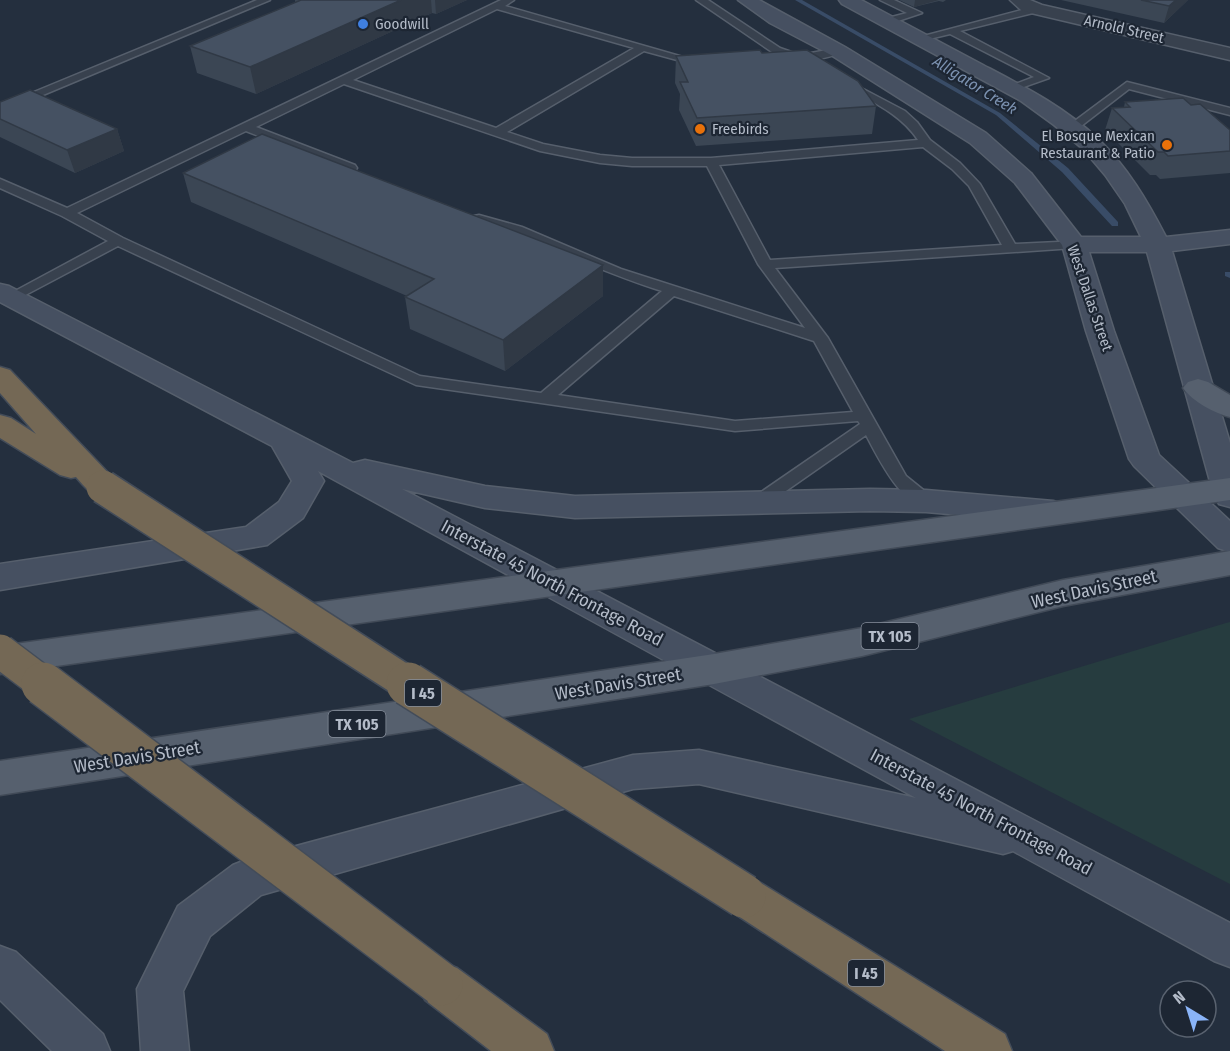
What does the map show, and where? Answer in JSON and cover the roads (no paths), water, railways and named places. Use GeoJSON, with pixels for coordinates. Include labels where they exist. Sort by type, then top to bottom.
{"type":"FeatureCollection","features":[{"type":"Feature","properties":{"kind":"highway"},"geometry":{"type":"LineString","coordinates":[[0,376],[103,487]]}},
{"type":"Feature","properties":{"kind":"highway","name":"I 45"},"geometry":{"type":"LineString","coordinates":[[0,425],[103,487],[531,763],[988,1051]]}},
{"type":"Feature","properties":{"kind":"highway"},"geometry":{"type":"LineString","coordinates":[[0,651],[530,1051]]}},
{"type":"Feature","properties":{"kind":"main road","name":"West Dallas Street"},"geometry":{"type":"LineString","coordinates":[[747,0],[777,19],[838,51],[978,138],[1023,177],[1074,244],[1100,331],[1145,459],[1230,540]]}},
{"type":"Feature","properties":{"kind":"main road"},"geometry":{"type":"LineString","coordinates":[[0,660],[552,582],[1229,491],[1158,246],[1137,204],[1113,170],[1091,144],[1072,128],[1011,87],[921,38],[887,11],[848,0]]}},
{"type":"Feature","properties":{"kind":"main road"},"geometry":{"type":"LineString","coordinates":[[1074,244],[1158,246],[1230,237]]}},
{"type":"Feature","properties":{"kind":"main road","name":"Interstate 45 North Frontage Road"},"geometry":{"type":"LineString","coordinates":[[5,294],[552,582],[1230,946]]}},
{"type":"Feature","properties":{"kind":"main road"},"geometry":{"type":"LineString","coordinates":[[1198,388],[1230,408]]}},
{"type":"Feature","properties":{"kind":"main road"},"geometry":{"type":"LineString","coordinates":[[0,577],[255,537],[291,510],[308,481],[283,439]]}},
{"type":"Feature","properties":{"kind":"main road"},"geometry":{"type":"LineString","coordinates":[[322,460],[485,497],[575,507],[926,501],[1064,513]]}},
{"type":"Feature","properties":{"kind":"main road","name":"West Davis Street"},"geometry":{"type":"LineString","coordinates":[[0,778],[714,669],[862,642],[1063,593],[1230,563]]}},
{"type":"Feature","properties":{"kind":"main road"},"geometry":{"type":"LineString","coordinates":[[165,1051],[160,989],[194,921],[248,879],[633,772],[699,767],[1046,846]]}},
{"type":"Feature","properties":{"kind":"main road"},"geometry":{"type":"LineString","coordinates":[[0,968],[86,1051]]}},
{"type":"Feature","properties":{"kind":"street","name":"Arnold Street"},"geometry":{"type":"LineString","coordinates":[[1019,0],[1037,9],[1230,54]]}},
{"type":"Feature","properties":{"kind":"lane"},"geometry":{"type":"LineString","coordinates":[[0,111],[265,0]]}},
{"type":"Feature","properties":{"kind":"lane"},"geometry":{"type":"LineString","coordinates":[[67,213],[508,0]]}},
{"type":"Feature","properties":{"kind":"lane"},"geometry":{"type":"LineString","coordinates":[[701,0],[776,50],[801,58],[821,69]]}},
{"type":"Feature","properties":{"kind":"lane"},"geometry":{"type":"LineString","coordinates":[[496,6],[694,63],[714,63]]}},
{"type":"Feature","properties":{"kind":"lane"},"geometry":{"type":"LineString","coordinates":[[921,38],[1037,9]]}},
{"type":"Feature","properties":{"kind":"lane"},"geometry":{"type":"LineString","coordinates":[[952,31],[1044,78],[1011,87]]}},
{"type":"Feature","properties":{"kind":"lane"},"geometry":{"type":"LineString","coordinates":[[496,132],[641,48]]}},
{"type":"Feature","properties":{"kind":"lane"},"geometry":{"type":"LineString","coordinates":[[768,60],[801,58],[838,51]]}},
{"type":"Feature","properties":{"kind":"lane"},"geometry":{"type":"LineString","coordinates":[[344,80],[540,147],[579,156],[632,162],[711,162],[926,143]]}},
{"type":"Feature","properties":{"kind":"lane"},"geometry":{"type":"LineString","coordinates":[[841,80],[901,113],[913,124],[926,143],[956,166],[974,184],[1011,248]]}},
{"type":"Feature","properties":{"kind":"lane"},"geometry":{"type":"LineString","coordinates":[[1072,128],[1127,85],[1230,112]]}},
{"type":"Feature","properties":{"kind":"lane"},"geometry":{"type":"LineString","coordinates":[[246,127],[368,175]]}},
{"type":"Feature","properties":{"kind":"lane"},"geometry":{"type":"LineString","coordinates":[[711,162],[765,264],[820,338],[899,480],[926,501]]}},
{"type":"Feature","properties":{"kind":"lane"},"geometry":{"type":"LineString","coordinates":[[0,183],[67,213],[118,241],[416,380],[735,426],[866,420]]}},
{"type":"Feature","properties":{"kind":"lane"},"geometry":{"type":"LineString","coordinates":[[468,214],[517,230],[616,272],[820,338]]}},
{"type":"Feature","properties":{"kind":"lane"},"geometry":{"type":"LineString","coordinates":[[5,294],[118,241]]}},
{"type":"Feature","properties":{"kind":"lane"},"geometry":{"type":"LineString","coordinates":[[765,264],[1074,244]]}},
{"type":"Feature","properties":{"kind":"lane"},"geometry":{"type":"LineString","coordinates":[[544,399],[672,290]]}},
{"type":"Feature","properties":{"kind":"lane"},"geometry":{"type":"LineString","coordinates":[[757,503],[866,420]]}},
{"type":"Feature","properties":{"kind":"waterway","name":"Alligator Creek"},"geometry":{"type":"LineString","coordinates":[[798,0],[998,114],[1065,170],[1115,224]]}},
{"type":"Feature","properties":{"kind":"place","name":"Goodwill"},"geometry":{"type":"Point","coordinates":[363,24]}},
{"type":"Feature","properties":{"kind":"place","name":"Freebirds"},"geometry":{"type":"Point","coordinates":[700,129]}},
{"type":"Feature","properties":{"kind":"place","name":"El Bosque Mexican Restaurant & Patio"},"geometry":{"type":"Point","coordinates":[1167,145]}}]}
